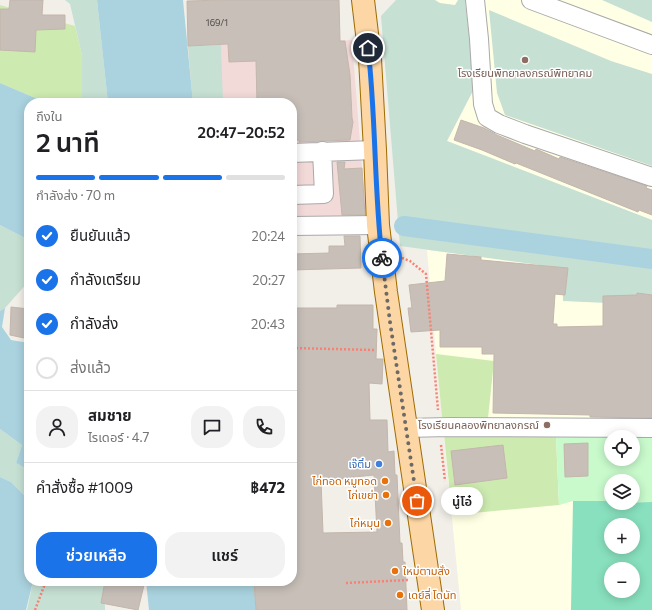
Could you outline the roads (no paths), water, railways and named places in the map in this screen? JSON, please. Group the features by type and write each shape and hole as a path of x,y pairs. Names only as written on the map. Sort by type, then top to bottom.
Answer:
{"main road":[{"path":"363,0 370,59 378,225 386,292 433,610"}],"lane":[{"path":"475,0 483,104 487,116 500,124 525,134 652,177"},
{"path":"532,0 652,45"},
{"path":"297,153 375,150"},
{"path":"297,195 324,194 322,151"},
{"path":"297,226 378,225"},
{"path":"406,428 652,428"}],"water":[{"path":"97,0 183,0 193,98 107,98"},
{"path":"0,83 35,98 24,98 24,237 0,225"},
{"path":"5,308 2,327 11,340 24,342 24,467 16,463 22,445 0,429 0,311"},
{"path":"0,477 11,482 24,495 24,586 32,586 26,610 0,610"},
{"path":"147,586 254,586 256,610 149,610"}],"waterway":[{"path":"404,226 652,259"}],"place":[{"name":"โรงเรียนพิทยาลงกรณ์พิทยาคม","path":"525,60"},
{"name":"โรงเรียนคลองพิทยาลงกรณ์","path":"547,425"},
{"name":"เจ๊ติ๋ม","path":"379,464"},
{"name":"ไก่ทอด หมูทอด","path":"385,481"},
{"name":"ไก่เขย่า","path":"386,495"},
{"name":"นู๋โอ๋","path":"417,501"},
{"name":"ไก่หมุน","path":"388,523"},
{"name":"ใหม่ตามสั่ง","path":"395,571"},
{"name":"เดย์ลี่ โดนัท","path":"400,595"}]}
